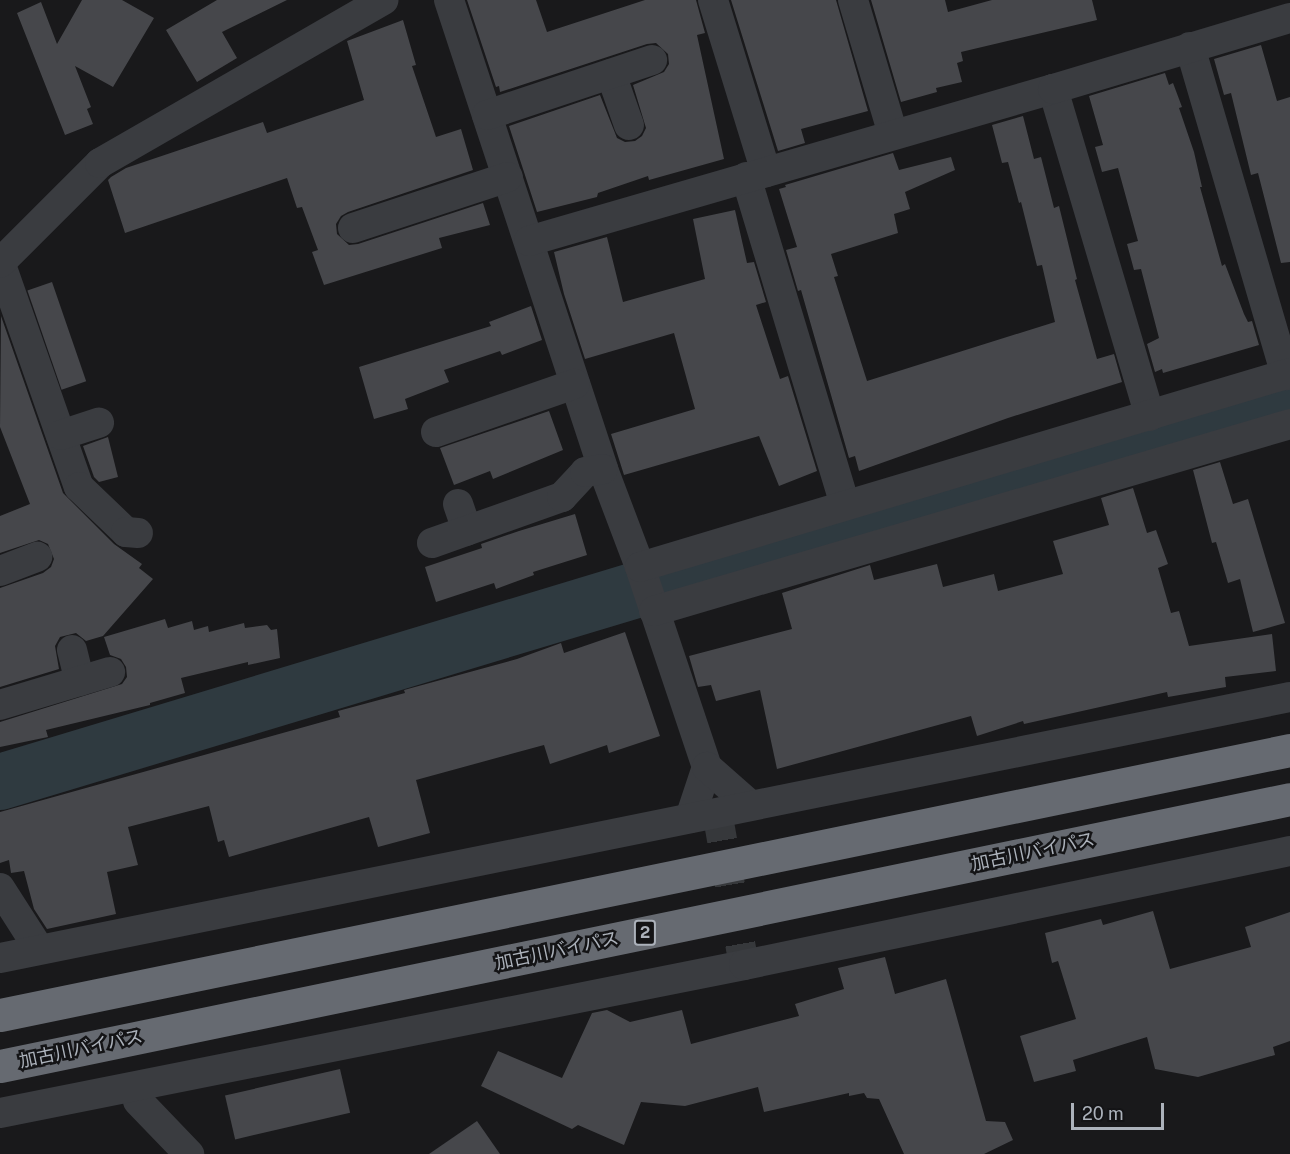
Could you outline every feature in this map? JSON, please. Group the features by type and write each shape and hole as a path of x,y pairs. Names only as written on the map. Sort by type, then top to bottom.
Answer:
{"highway":[{"path":"0,1016 1290,750"},
{"name":"加古川バイパス","path":"0,1066 1290,799"}],"street":[{"path":"138,533 126,532 79,488 0,263 100,163 384,0"},
{"path":"449,0 603,470 640,567 707,767 748,804"},
{"path":"713,0 756,174 845,504"},
{"path":"853,0 893,135"},
{"path":"529,240 1290,18"},
{"path":"640,567 845,504 1288,374 1190,47"},
{"path":"487,115 652,60"},
{"path":"611,74 629,125"},
{"path":"1053,89 1150,416"},
{"path":"353,228 508,177"},
{"path":"436,432 575,384"},
{"path":"61,435 99,423"},
{"path":"654,611 1290,424"},
{"path":"1069,439 1084,486"},
{"path":"432,543 463,517 562,497 585,472 603,470"},
{"path":"0,571 37,557"},
{"path":"72,650 80,681"},
{"path":"0,705 110,672"},
{"path":"0,958 690,818 748,804 1290,696"},
{"path":"690,818 707,767"},
{"path":"0,1113 744,965 1290,851"},
{"path":"0,888 39,949"},
{"path":"138,1101 189,1154"}],"building":[{"path":"82,0 122,0 154,18 113,87 75,66 91,107 87,109 93,124 65,135 17,13 41,2 57,44"},
{"path":"217,0 287,0 222,32 237,58 197,82 166,30"},
{"path":"467,0 536,0 547,32 645,0 696,0 705,33 697,35 724,159 649,180 648,176 598,193 597,197 537,212 509,126 600,95 617,138 625,142 635,141 642,136 646,128 633,85 664,72 669,64 668,54 656,43 647,44 500,92 499,86 496,87"},
{"path":"731,0 836,0 868,111 801,129 805,143 778,151"},
{"path":"871,0 945,0 948,12 992,0 1092,0 1097,20 961,52 963,61 957,63 962,82 936,88 937,92 901,102"},
{"path":"403,20 416,65 412,66 436,137 461,129 473,170 348,212 341,216 336,224 337,234 349,245 358,244 483,203 490,225 439,238 442,248 324,285 312,252 318,250 302,207 297,208 287,178 125,233 108,180 111,177 126,168 263,122 267,133 364,100 347,41"},
{"path":"1261,45 1277,101 1290,97 1290,262 1281,263 1258,173 1251,175 1231,93 1224,95 1214,59"},
{"path":"1165,73 1169,85 1173,83 1182,107 1179,108 1194,152 1202,187 1200,187 1222,266 1225,264 1248,322 1252,321 1259,345 1163,373 1162,369 1155,372 1147,344 1159,338 1141,269 1134,270 1127,244 1138,241 1118,168 1102,172 1095,147 1103,145 1089,96"},
{"path":"1023,116 1034,159 1041,157 1054,208 1059,206 1077,279 1075,280 1097,359 1114,354 1122,382 1008,418 859,471 855,456 849,458 801,290 798,291 786,250 797,247 779,189 786,187 785,185 893,153 899,170 951,157 955,170 905,192 910,209 894,214 898,233 831,254 838,276 834,277 867,381 1055,322 1042,265 1037,266 1021,202 1019,203 1008,162 1002,163 992,125"},
{"path":"735,210 747,263 754,262 766,302 756,305 780,379 788,376 817,471 779,486 759,436 624,475 611,434 695,409 674,333 585,359 564,294 554,252 607,237 623,302 705,279 693,219"},
{"path":"52,282 86,381 62,390 27,290"},
{"path":"531,306 542,340 502,355 500,351 444,370 449,382 405,399 408,409 374,419 359,367 491,326 489,322"},
{"path":"1,316 63,493 114,544 142,564 139,568 153,579 103,636 86,641 76,633 60,637 55,646 59,669 0,687 0,588 43,573 51,567 54,559 48,544 39,540 0,553 0,516 30,504 0,427"},
{"path":"549,411 563,450 493,479 490,471 454,485 440,448"},
{"path":"108,437 118,477 99,482 94,477 83,446"},
{"path":"1220,462 1233,504 1248,499 1285,623 1253,632 1240,579 1228,583 1216,542 1212,543 1193,470"},
{"path":"1133,488 1147,533 1156,530 1168,564 1158,568 1171,613 1179,611 1189,646 1272,634 1276,671 1225,677 1226,687 1168,697 1167,692 1024,724 1023,721 977,736 971,716 777,769 760,690 716,701 711,685 698,687 689,656 792,629 782,593 870,565 874,580 937,564 943,587 994,574 998,591 1063,574 1053,541 1109,525 1101,498"},
{"path":"575,514 587,555 533,572 534,575 496,589 494,583 436,602 425,567 482,548 481,544"},
{"path":"165,619 168,628 192,621 194,630 208,626 209,632 244,623 245,628 267,625 271,630 277,629 280,658 248,665 248,662 181,678 185,693 150,703 150,705 46,730 48,737 0,747 0,722 122,684 127,677 126,667 121,659 110,655 104,637"},
{"path":"625,632 660,736 609,753 607,745 550,764 544,745 416,780 430,833 378,847 369,817 229,857 224,840 218,842 209,806 128,827 138,865 107,872 116,914 47,929 34,909 24,871 11,873 9,860 0,863 0,812 340,717 338,711 517,659 561,643 564,653"},
{"path":"1153,911 1170,969 1251,947 1245,927 1290,912 1290,1041 1273,1047 1275,1055 1198,1077 1155,1069 1147,1037 1073,1060 1076,1071 1034,1082 1020,1036 1076,1019 1058,961 1052,963 1045,933 1101,919 1103,925"},
{"path":"885,957 895,994 946,979 986,1121 1005,1122 1013,1140 984,1154 904,1154 879,1099 867,1098 864,1093 849,1096 849,1093 764,1112 758,1087 685,1106 641,1102 624,1145 578,1125 572,1129 481,1086 498,1051 562,1078 592,1013 607,1010 630,1022 682,1010 691,1044 799,1016 795,1004 844,989 838,968"},
{"path":"340,1069 350,1113 235,1139 225,1096"},
{"path":"477,1121 500,1154 429,1154"}],"waterway":[{"path":"0,782 679,577 1290,399"}],"tunnel":[{"path":"717,811 744,965"}]}
